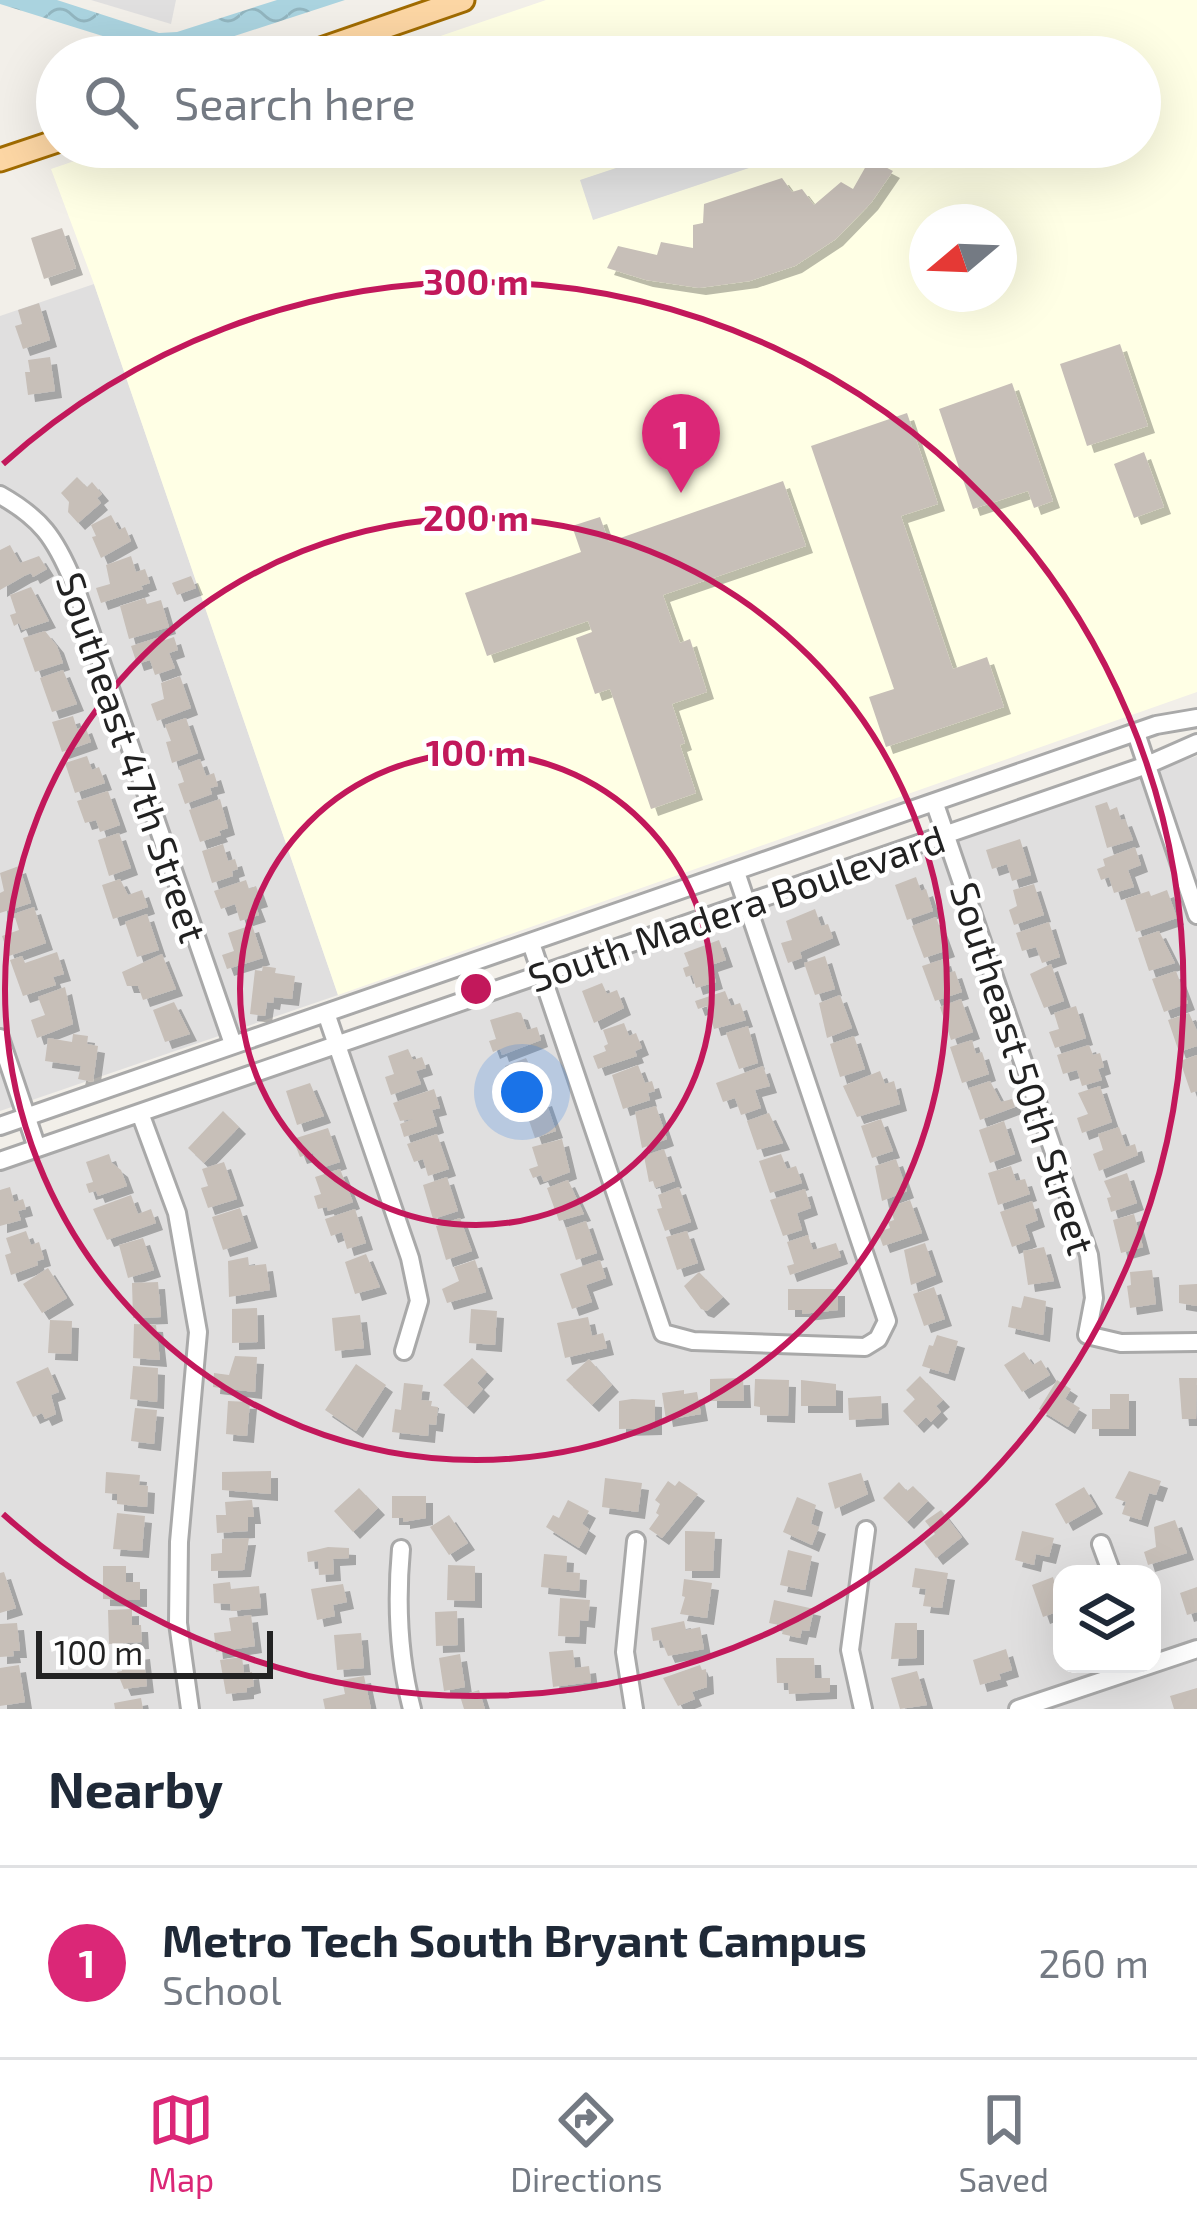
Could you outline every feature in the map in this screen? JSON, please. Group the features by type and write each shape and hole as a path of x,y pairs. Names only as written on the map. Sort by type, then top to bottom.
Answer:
{"main road":[{"path":"359,36 463,0"},
{"path":"0,160 36,148"}],"street":[{"name":"Southeast 47th Street","path":"0,495 34,517 56,540 233,1043"},
{"name":"South Madera Boulevard","path":"0,1126 1177,719 1197,718"},
{"path":"1136,733 1197,915"},
{"name":"South Madera Boulevard","path":"0,1160 1147,765 1197,743"},
{"name":"Southeast 50th Street","path":"935,804 1089,1255 1094,1298 1087,1335 1121,1343 1197,1342"},
{"path":"531,943 663,1334 693,1341 865,1347 878,1339 887,1321 736,872"},
{"path":"326,1013 415,1280 419,1301 404,1351"},
{"path":"0,1038 37,1148"},
{"path":"140,1113 177,1214 198,1332 179,1542 178,1623 190,1709"},
{"path":"863,1709 850,1650 866,1530"},
{"path":"634,1709 625,1652 636,1541"},
{"path":"1101,1544 1109,1565"},
{"path":"401,1549 396,1604 403,1674 412,1709"},
{"path":"1161,1660 1197,1648"},
{"path":"1018,1709 1122,1673"}],"shaded area":[{"path":"91,0 176,0 171,24"},
{"path":"546,0 1197,0 1197,692 338,995 51,169 1161,168 1161,36 441,36"},
{"path":"616,168 749,168 593,220 580,180"},
{"path":"94,284 338,995 0,1111 0,316"},
{"path":"1197,756 1197,1709 0,1709 0,1172"}],"water":[{"path":"0,0 57,0 159,33 177,32 277,0 345,0 234,36 103,36 0,4"}],"building":[{"path":"865,168 893,171 871,203 836,239 795,266 750,281 699,288 607,268 618,246 657,255 661,242 693,248 693,225 703,223 704,204 782,178 792,192 802,189 814,205 841,182 853,189"},
{"path":"62,228 76,268 44,279 31,238"},
{"path":"39,303 50,340 23,349 15,326 22,324 18,310"},
{"path":"1120,344 1148,426 1087,446 1060,364"},
{"path":"50,357 55,391 28,395 28,360"},
{"path":"1012,383 1053,501 1034,508 1028,491 973,509 939,409"},
{"path":"907,413 938,504 901,516 953,669 987,657 1004,707 886,747 869,697 894,689 811,446"},
{"path":"1144,452 1164,507 1134,518 1114,464"},
{"path":"77,477 87,487 92,482 102,494 97,498 101,503 78,523 61,493"},
{"path":"783,481 806,546 663,595 680,643 690,639 707,692 672,704 696,793 651,809 610,689 595,694 576,638 592,632 588,621 487,656 465,593 581,552 572,526 600,517 609,542"},
{"path":"111,515 119,530 125,527 131,541 101,558 91,525"},
{"path":"10,545 20,563 39,556 47,569 0,590 0,550"},
{"path":"131,556 136,572 145,569 150,583 101,603 96,588 110,584 106,565"},
{"path":"191,576 196,588 177,595 172,583"},
{"path":"31,587 49,621 22,630 19,623 14,626 10,615 16,613 10,595"},
{"path":"145,598 147,604 161,600 169,627 129,639 120,606"},
{"path":"45,631 63,663 35,672 23,638"},
{"path":"163,636 165,640 174,637 178,650 169,653 175,668 155,675 150,660 137,664 131,646"},
{"path":"63,670 77,704 52,712 40,678"},
{"path":"180,676 191,708 157,721 151,704 164,699 161,683"},
{"path":"73,716 77,729 85,726 91,742 62,752 52,722"},
{"path":"186,718 198,753 172,763 165,725"},
{"path":"87,756 92,770 99,767 105,783 75,793 65,763"},
{"path":"200,759 206,776 214,773 218,786 210,788 212,794 185,804 178,784 184,782 179,767"},
{"path":"108,791 120,825 100,832 96,820 85,823 77,801"},
{"path":"220,799 228,828 200,842 189,810"},
{"path":"1107,802 1110,810 1117,807 1133,840 1107,848 1095,806"},
{"path":"119,833 131,868 109,876 98,840"},
{"path":"1020,839 1031,875 1012,881 1007,864 992,869 986,850"},
{"path":"223,844 228,861 235,859 238,869 232,871 233,876 212,883 202,851"},
{"path":"1135,847 1141,865 1128,870 1134,887 1114,893 1109,877 1101,880 1097,869 1105,866 1103,859"},
{"path":"19,866 31,903 0,913 4,891 0,873"},
{"path":"916,877 933,911 907,920 895,885"},
{"path":"120,879 128,895 142,890 148,907 113,919 102,885"},
{"path":"246,880 249,889 256,886 261,900 254,902 259,915 240,921 235,904 221,909 214,891"},
{"path":"1034,884 1044,915 1014,925 1009,910 1017,906 1013,890"},
{"path":"1167,890 1177,918 1136,932 1125,899"},
{"path":"34,907 46,943 9,956 2,936 19,930 14,914"},
{"path":"815,909 821,926 828,924 833,938 800,952 802,958 788,963 781,943 792,940 786,921"},
{"path":"147,914 159,950 137,957 125,922"},
{"path":"936,917 948,950 924,958 912,926"},
{"path":"1049,922 1060,957 1042,963 1036,947 1022,951 1016,933"},
{"path":"252,925 263,958 227,969 222,955 234,951 228,933"},
{"path":"1159,931 1175,963 1149,971 1138,938"},
{"path":"719,940 726,960 711,965 716,982 696,988 692,975 686,977 683,968 689,966 684,953"},
{"path":"57,952 64,974 53,977 56,985 23,996 10,960 22,956 25,963"},
{"path":"162,954 176,989 143,1000 138,986 127,986 122,972"},
{"path":"825,956 835,989 815,995 804,963"},
{"path":"944,959 948,973 955,971 962,992 935,1001 922,966"},
{"path":"1051,964 1064,1001 1044,1008 1030,974"},
{"path":"263,966 295,976 292,999 274,997 273,1003 267,1002 265,1016 250,1014 255,970 262,971"},
{"path":"1176,971 1188,1003 1164,1012 1152,979"},
{"path":"602,983 607,994 617,990 624,1008 594,1023 582,991"},
{"path":"65,987 73,1024 37,1038 31,1020 45,1015 38,997"},
{"path":"725,991 731,1006 740,1003 746,1020 714,1029 707,1006 698,1009 695,1001"},
{"path":"840,995 852,1028 827,1038 819,1003"},
{"path":"961,999 973,1032 951,1040 940,1007"},
{"path":"174,1002 190,1034 165,1042 153,1010"},
{"path":"1076,1006 1086,1038 1055,1048 1049,1032 1059,1029 1054,1013"},
{"path":"517,1012 527,1030 537,1027 541,1040 502,1055 500,1049 493,1052 489,1041 496,1039 490,1020"},
{"path":"1189,1013 1197,1046 1179,1052 1168,1020"},
{"path":"624,1023 629,1036 636,1033 642,1048 635,1051 637,1056 598,1069 593,1056 606,1051 608,1044 603,1030"},
{"path":"748,1026 758,1063 739,1069 726,1033"},
{"path":"73,1034 88,1036 87,1044 98,1046 93,1082 78,1079 81,1066 45,1061 48,1038 72,1042"},
{"path":"854,1036 865,1069 840,1077 830,1044"},
{"path":"972,1040 989,1074 962,1083 950,1047"},
{"path":"1089,1045 1093,1055 1100,1053 1102,1080 1082,1086 1077,1070 1063,1074 1057,1055"},
{"path":"408,1049 413,1060 422,1057 426,1068 416,1071 421,1084 391,1095 385,1077 394,1074 388,1056"},
{"path":"1197,1055 1197,1091 1191,1093 1180,1061"},
{"path":"526,1058 543,1091 512,1101 510,1094 515,1092 505,1066"},
{"path":"638,1065 645,1083 652,1081 655,1091 648,1093 650,1100 623,1109 612,1075"},
{"path":"763,1066 770,1086 755,1090 761,1108 741,1115 735,1098 723,1102 716,1083"},
{"path":"880,1071 885,1084 894,1081 900,1104 857,1117 843,1086"},
{"path":"990,1081 1001,1102 1012,1099 1015,1107 980,1120 969,1088"},
{"path":"310,1083 324,1116 297,1125 286,1091"},
{"path":"1100,1086 1112,1122 1082,1133 1077,1118 1088,1114 1078,1093"},
{"path":"434,1089 440,1108 432,1110 437,1126 404,1137 400,1124 413,1119 400,1121 393,1103"},
{"path":"545,1099 556,1131 535,1138 524,1106"},
{"path":"656,1106 667,1139 642,1148 635,1112"},
{"path":"223,1111 239,1127 204,1163 188,1148"},
{"path":"769,1113 783,1143 757,1150 747,1121"},
{"path":"881,1119 893,1151 872,1158 861,1126"},
{"path":"1004,1121 1015,1154 990,1163 979,1130"},
{"path":"1119,1127 1126,1147 1135,1144 1138,1155 1099,1171 1093,1154 1103,1150 1098,1134"},
{"path":"328,1128 340,1162 318,1169 313,1153 300,1157 293,1139"},
{"path":"437,1134 449,1169 428,1176 423,1159 414,1162 407,1144"},
{"path":"562,1139 570,1172 544,1182 541,1175 533,1178 529,1169 538,1166 532,1147"},
{"path":"664,1149 675,1181 655,1188 649,1182 644,1156"},
{"path":"109,1154 127,1186 98,1196 96,1191 89,1193 86,1184 93,1182 86,1162"},
{"path":"781,1154 787,1169 796,1166 802,1183 770,1193 759,1161"},
{"path":"896,1159 907,1191 882,1201 875,1166"},
{"path":"224,1162 237,1199 208,1208 201,1188 208,1186 202,1169"},
{"path":"1011,1166 1016,1181 1025,1179 1030,1194 998,1205 988,1173"},
{"path":"340,1169 353,1202 328,1211 327,1207 318,1209 314,1196 321,1194 315,1177"},
{"path":"1127,1173 1137,1203 1111,1212 1104,1181"},
{"path":"447,1177 458,1211 433,1219 423,1185"},
{"path":"568,1180 584,1214 559,1221 547,1188"},
{"path":"10,1187 14,1202 23,1199 26,1209 18,1211 21,1220 0,1226 0,1190"},
{"path":"679,1187 691,1222 665,1231 657,1209 662,1208 658,1195"},
{"path":"805,1189 811,1208 797,1213 802,1230 783,1236 770,1200"},
{"path":"131,1195 138,1214 151,1209 156,1223 107,1240 93,1209"},
{"path":"910,1200 922,1233 883,1246 878,1232 890,1228 888,1222 894,1220 890,1207"},
{"path":"1032,1201 1038,1220 1025,1225 1030,1240 1012,1247 1000,1212"},
{"path":"240,1208 251,1241 223,1250 212,1217"},
{"path":"355,1209 366,1243 347,1249 342,1232 331,1236 325,1219"},
{"path":"1134,1214 1143,1247 1121,1253 1113,1220"},
{"path":"460,1218 472,1251 446,1260 436,1226"},
{"path":"586,1221 597,1253 576,1260 566,1228"},
{"path":"26,1231 31,1245 39,1242 44,1259 11,1275 6,1238"},
{"path":"687,1231 698,1263 677,1270 666,1237"},
{"path":"808,1235 813,1250 836,1243 841,1257 790,1275 787,1266 794,1264 787,1242"},
{"path":"143,1238 154,1270 128,1278 119,1245"},
{"path":"925,1243 936,1275 911,1285 904,1250"},
{"path":"1044,1247 1054,1281 1028,1285 1023,1251"},
{"path":"366,1254 380,1287 355,1294 345,1262"},
{"path":"248,1257 249,1266 266,1264 270,1290 229,1297 228,1261"},
{"path":"475,1260 486,1292 447,1303 442,1289 459,1281 454,1267"},
{"path":"600,1260 606,1278 586,1285 592,1302 572,1309 560,1274"},
{"path":"48,1268 67,1298 42,1313 23,1284"},
{"path":"1152,1270 1156,1304 1130,1308 1130,1272"},
{"path":"699,1272 723,1297 707,1311 684,1286"},
{"path":"158,1282 161,1317 133,1318 132,1283"},
{"path":"1197,1284 1197,1306 1179,1303 1179,1285"},
{"path":"934,1287 945,1319 924,1326 913,1294"},
{"path":"788,1289 838,1289 838,1310 802,1314 802,1310 788,1310"},
{"path":"1024,1296 1046,1301 1043,1335 1008,1327 1012,1306 1021,1308"},
{"path":"257,1308 258,1342 232,1343 232,1309"},
{"path":"471,1309 497,1311 495,1345 469,1343"},
{"path":"360,1315 364,1348 335,1351 332,1318"},
{"path":"588,1317 592,1336 603,1333 607,1348 565,1358 557,1323"},
{"path":"50,1320 72,1321 71,1354 48,1353"},
{"path":"134,1324 156,1325 160,1360 133,1358"},
{"path":"937,1335 958,1341 948,1374 922,1366"},
{"path":"1024,1352 1033,1365 1041,1360 1050,1375 1022,1392 1004,1365"},
{"path":"235,1356 257,1357 255,1392 213,1387 214,1373 229,1375"},
{"path":"472,1358 487,1372 477,1383 483,1389 467,1407 443,1385"},
{"path":"589,1359 612,1385 592,1405 566,1380"},
{"path":"356,1364 386,1385 356,1431 325,1410"},
{"path":"133,1366 158,1368 157,1402 130,1399"},
{"path":"48,1367 59,1392 51,1395 56,1414 33,1417 16,1382"},
{"path":"920,1376 943,1400 936,1406 941,1412 931,1422 926,1417 917,1426 903,1411 915,1399 906,1390"},
{"path":"743,1378 744,1401 710,1401 710,1379"},
{"path":"1179,1378 1197,1378 1196,1419 1182,1419"},
{"path":"755,1379 789,1380 788,1416 760,1415 760,1407 754,1406"},
{"path":"801,1380 836,1384 836,1406 801,1406"},
{"path":"1057,1380 1071,1389 1065,1399 1080,1408 1068,1427 1039,1409"},
{"path":"404,1383 423,1385 421,1400 438,1407 436,1425 429,1424 428,1436 392,1432"},
{"path":"684,1390 684,1394 697,1392 701,1414 666,1420 662,1393"},
{"path":"1110,1394 1129,1394 1129,1429 1092,1429 1092,1409 1110,1409"},
{"path":"881,1396 882,1418 849,1420 848,1398"},
{"path":"655,1400 655,1428 619,1429 619,1401"},
{"path":"228,1401 250,1402 247,1436 226,1434"},
{"path":"135,1408 157,1410 154,1444 131,1441"},
{"path":"271,1471 271,1494 222,1490 222,1472"},
{"path":"1129,1471 1161,1481 1156,1495 1149,1493 1141,1520 1122,1514 1126,1502 1115,1498"},
{"path":"106,1472 140,1475 139,1485 148,1486 147,1507 117,1504 117,1494 105,1493"},
{"path":"861,1473 868,1494 835,1509 828,1483"},
{"path":"605,1478 642,1483 638,1512 602,1507"},
{"path":"668,1481 675,1486 679,1481 698,1494 662,1538 649,1529 659,1515 660,1504 655,1500"},
{"path":"899,1482 907,1491 913,1486 928,1501 907,1522 883,1498"},
{"path":"1084,1487 1096,1507 1066,1524 1055,1504"},
{"path":"359,1488 378,1508 353,1532 334,1511"},
{"path":"392,1496 426,1496 426,1518 403,1522 403,1518 392,1518"},
{"path":"797,1497 816,1505 811,1524 819,1527 812,1545 783,1532"},
{"path":"252,1500 254,1517 248,1517 248,1531 217,1533 216,1515 226,1515 225,1502"},
{"path":"568,1500 589,1511 582,1524 589,1529 579,1548 546,1527 553,1515 559,1518"},
{"path":"941,1510 962,1537 936,1558 924,1542 935,1534 925,1521"},
{"path":"117,1513 145,1516 142,1551 113,1549"},
{"path":"449,1515 468,1543 449,1555 430,1527"},
{"path":"1175,1520 1187,1553 1148,1565 1144,1552 1156,1547 1154,1527"},
{"path":"685,1531 715,1532 713,1571 685,1571"},
{"path":"1022,1531 1054,1538 1049,1557 1036,1554 1034,1565 1015,1560"},
{"path":"249,1538 244,1570 211,1571 211,1554 222,1553 222,1539"},
{"path":"349,1548 349,1558 333,1559 334,1574 319,1575 318,1561 308,1562 307,1552"},
{"path":"788,1550 812,1556 805,1590 780,1585"},
{"path":"544,1554 567,1556 566,1572 580,1573 579,1591 541,1587"},
{"path":"448,1565 475,1566 475,1601 447,1600"},
{"path":"103,1566 126,1566 126,1582 140,1582 140,1600 103,1599"},
{"path":"915,1568 948,1573 942,1608 923,1606 926,1589 912,1587"},
{"path":"4,1572 16,1608 0,1613 0,1573"},
{"path":"1053,1577 1053,1613 1043,1617 1032,1585"},
{"path":"684,1579 712,1583 707,1618 680,1614"},
{"path":"230,1582 231,1589 259,1586 261,1608 231,1611 230,1604 214,1603 213,1584"},
{"path":"343,1584 347,1602 333,1605 335,1616 317,1620 311,1589"},
{"path":"1197,1587 1197,1612 1187,1615 1180,1593"},
{"path":"560,1598 590,1600 588,1621 580,1620 579,1637 558,1636"},
{"path":"774,1600 814,1609 809,1631 802,1630 800,1638 782,1634 784,1626 769,1623"},
{"path":"132,1609 132,1625 141,1625 142,1642 109,1644 108,1610"},
{"path":"457,1611 458,1645 436,1646 435,1612"},
{"path":"251,1615 255,1646 216,1652 214,1633 231,1631 229,1618"},
{"path":"684,1621 686,1630 700,1627 704,1649 668,1656 661,1640 653,1641 651,1628"},
{"path":"17,1623 20,1651 0,1657 0,1624"},
{"path":"895,1623 917,1623 917,1658 891,1659"},
{"path":"361,1633 364,1668 337,1670 334,1635"},
{"path":"1006,1649 1012,1670 980,1685 973,1660"},
{"path":"573,1650 575,1668 589,1666 591,1682 553,1687 549,1652"},
{"path":"143,1652 147,1686 124,1689 117,1672 122,1671 120,1655"},
{"path":"460,1654 465,1687 444,1691 439,1658"},
{"path":"242,1657 244,1673 252,1672 254,1686 247,1692 226,1694 220,1660"},
{"path":"776,1658 814,1658 815,1678 830,1678 830,1692 789,1694 788,1683 777,1683"},
{"path":"19,1665 25,1702 0,1706 0,1668"},
{"path":"700,1665 706,1669 707,1687 692,1692 695,1699 678,1706 663,1678"},
{"path":"917,1671 927,1705 900,1709 891,1678"},
{"path":"364,1676 371,1709 325,1709 323,1699 345,1694 342,1680"},
{"path":"1197,1688 1197,1709 1174,1709 1170,1696"},
{"path":"479,1690 485,1709 464,1709 460,1696"},
{"path":"141,1698 143,1709 115,1709 114,1703"}],"place":[{"name":"Metro Tech South Bryant Campus","path":"681,493"}]}
